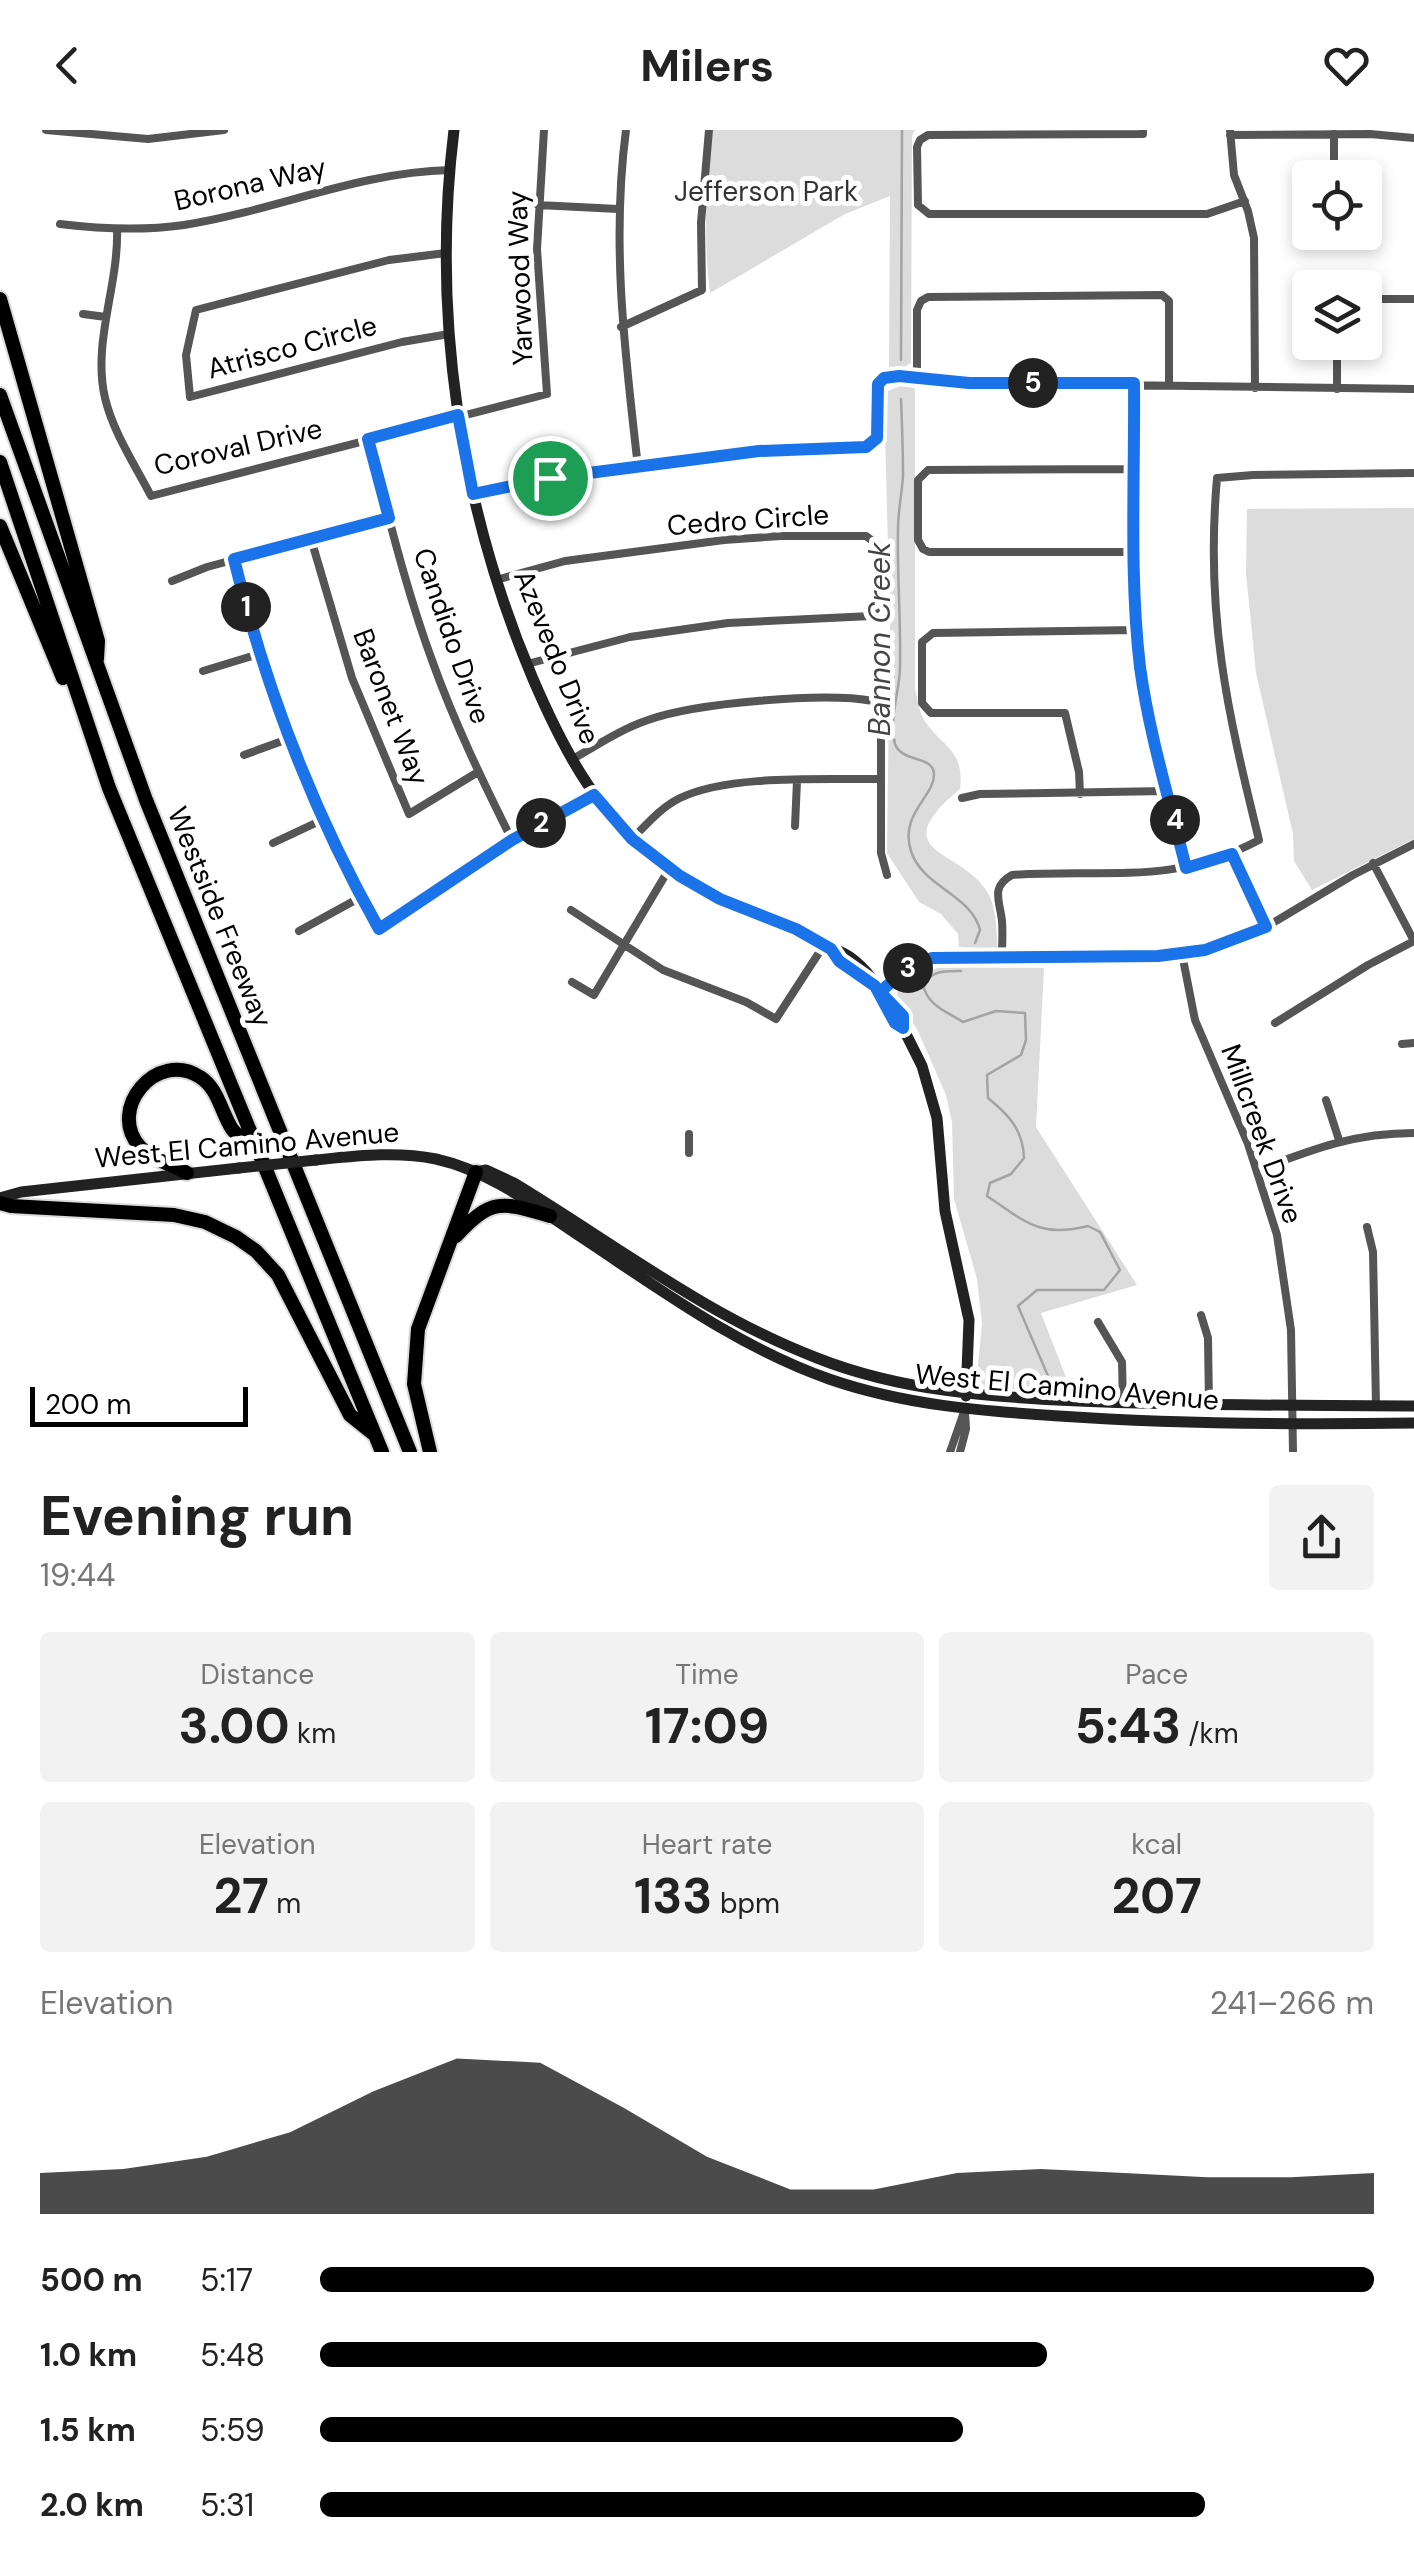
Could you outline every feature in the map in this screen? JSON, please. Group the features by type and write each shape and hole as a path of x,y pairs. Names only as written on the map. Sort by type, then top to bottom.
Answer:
{"highway":[{"path":"0,299 98,641 96,665"},
{"path":"0,310 10,336"},
{"name":"Westside Freeway","path":"0,395 96,665 198,932 410,1452"},
{"name":"Westside Freeway","path":"0,462 109,788 382,1452"},
{"path":"0,526 109,788"},
{"path":"187,1174 145,1152 129,1123 130,1105 137,1091 164,1072 188,1071 208,1082 233,1129 260,1156"},
{"path":"430,1452 416,1397 414,1365 420,1324 476,1172"},
{"path":"0,1200 11,1206 174,1215 205,1222 236,1237 278,1275 350,1416 375,1436"},
{"path":"452,1240 489,1206 507,1204 550,1216"}],"main road":[{"name":"Azevedo Drive","path":"454,130 446,253 458,415 473,494 496,580 526,664 571,760 594,795 632,839 669,869 720,899 780,921 844,954 903,1016 903,1028 922,1066 937,1118 944,1211 969,1320 965,1410"},
{"name":"West El Camino Avenue","path":"0,1190 21,1192 366,1155 417,1156 476,1172 748,1346 868,1391 965,1410 1141,1422 1414,1423"},
{"name":"West El Camino Avenue","path":"476,1172 486,1170 514,1183 729,1316 786,1346 855,1372 966,1393 1122,1403 1293,1408 1414,1406"},
{"name":"West El Camino Avenue","path":"0,1200 21,1192"}],"street":[{"path":"46,130 174,138 224,130"},
{"name":"Yarwood Way","path":"458,415 547,394 538,304 538,206 544,130"},
{"path":"626,130 618,210 621,327 638,468"},
{"path":"621,327 702,290 701,222 709,130"},
{"path":"1143,130 1143,134 928,135 917,147 918,202 921,210 929,214 1207,214 1245,201"},
{"path":"1255,388 1254,238 1234,174 1230,132 1414,138"},
{"path":"1334,134 1334,160"},
{"name":"Borona Way","path":"60,224 117,229 186,224 377,177 450,170"},
{"path":"538,206 618,210"},
{"name":"Coroval Drive","path":"117,229 102,372 105,398 150,496 458,415"},
{"name":"Atrisco Circle","path":"446,253 389,260 196,310 186,356 190,397 402,342 449,334"},
{"path":"917,377 917,310 928,297 1162,295 1169,301 1169,383"},
{"path":"1382,299 1414,299"},
{"path":"83,314 106,317"},
{"path":"1337,360 1337,388"},
{"path":"473,494 550,478 759,451 866,447 877,438 878,384 892,377 969,383 1414,389"},
{"path":"1134,383 1137,630 1146,703 1186,868"},
{"name":"Candido Drive","path":"368,439 434,666 478,772 512,840"},
{"path":"1135,468 928,470 918,480 918,540 929,552 1136,552"},
{"path":"1002,956 997,892 1000,883 1012,875 1134,874 1186,868 1232,854 1258,840 1226,702 1215,629 1212,543 1217,478 1253,474 1414,473"},
{"path":"172,580 234,559 389,518"},
{"name":"Cedro Circle","path":"496,580 565,561 755,536 866,536 878,545 880,604 871,616 728,623 630,637 526,664"},
{"name":"Baronet Way","path":"311,539 352,678 409,814 478,772"},
{"path":"234,559 259,654 288,739 322,820 379,929 512,840 594,795"},
{"path":"1080,794 1079,772 1065,713 928,711 922,703 922,642 932,633 1137,630"},
{"path":"203,671 259,654"},
{"path":"571,760 630,727 678,712 784,700 868,700 876,703 880,711 881,853 887,875"},
{"path":"244,755 288,739"},
{"path":"632,839 661,810 690,794 797,780 881,780"},
{"path":"795,826 797,780"},
{"path":"962,798 980,794 1168,791"},
{"path":"272,844 322,820"},
{"path":"880,993 905,970 942,957 1182,954 1232,942 1414,844"},
{"path":"1232,854 1266,927"},
{"path":"1275,1023 1414,941 1373,864"},
{"path":"572,982 594,995 669,869"},
{"path":"299,931 361,897"},
{"path":"571,910 684,980 746,1002 776,1019 828,947"},
{"name":"Millcreek Drive","path":"1182,954 1195,1020 1258,1170 1277,1236 1288,1298 1294,1452"},
{"path":"1402,1044 1414,1043"},
{"path":"1326,1100 1339,1140"},
{"path":"1258,1170 1339,1140 1414,1133"},
{"path":"689,1134 689,1153"},
{"path":"1368,1227 1373,1252 1376,1406"},
{"path":"1201,1315 1208,1338 1209,1406"},
{"path":"1098,1322 1122,1362 1122,1403"},
{"path":"950,1452 965,1410"},
{"path":"960,1452 966,1429 965,1410"}],"green space":[{"name":"Jefferson Park","path":"713,130 915,130 911,363 903,368 889,368 890,196 845,214 710,293 706,212"},
{"path":"900,386 915,388 915,688 924,720 956,757 961,776 960,789 927,827 928,840 978,880 989,895 998,949 959,947 958,934 941,914 919,902 887,853 890,625 884,393"},
{"path":"1414,508 1414,839 1312,890 1294,861 1293,834 1256,673 1246,573 1247,509"},
{"path":"943,967 1044,968 1036,1127 1137,1285 1041,1313 1072,1393 990,1388 982,1386 977,1375 982,1323 977,1279 954,1199 952,1122 946,1095 918,1031 896,996 909,979"}],"waterway":[{"name":"Bannon Creek","path":"901,360 902,130"},
{"name":"Bannon Creek","path":"901,399 900,667 893,735 899,750 928,764 934,774 910,826 911,851 925,874 958,899 975,918 980,930 975,943"},
{"name":"Bannon Creek","path":"961,971 934,974 923,985 933,1003 944,1011 963,1022 996,1011 1025,1013 1026,1040 1021,1055 987,1075 988,1098 1014,1124 1024,1158 1011,1174 990,1183 987,1196 1045,1229 1088,1226 1100,1232 1120,1270 1104,1290 1037,1290 1018,1306 1051,1383"}],"route":[{"path":"884,378 969,383 1134,383 1138,645 1146,703 1186,868 1232,854 1266,927 1232,942 1182,954 932,958 905,970 880,992 903,1016 903,1028 895,1023 875,986 839,961 831,949 780,921 720,899 669,869 632,839 594,795 512,840 379,929 343,863 296,761 259,654 234,559 389,518 368,439 458,415 473,494 550,478 759,451 866,447 877,438 878,384 884,378"}]}
